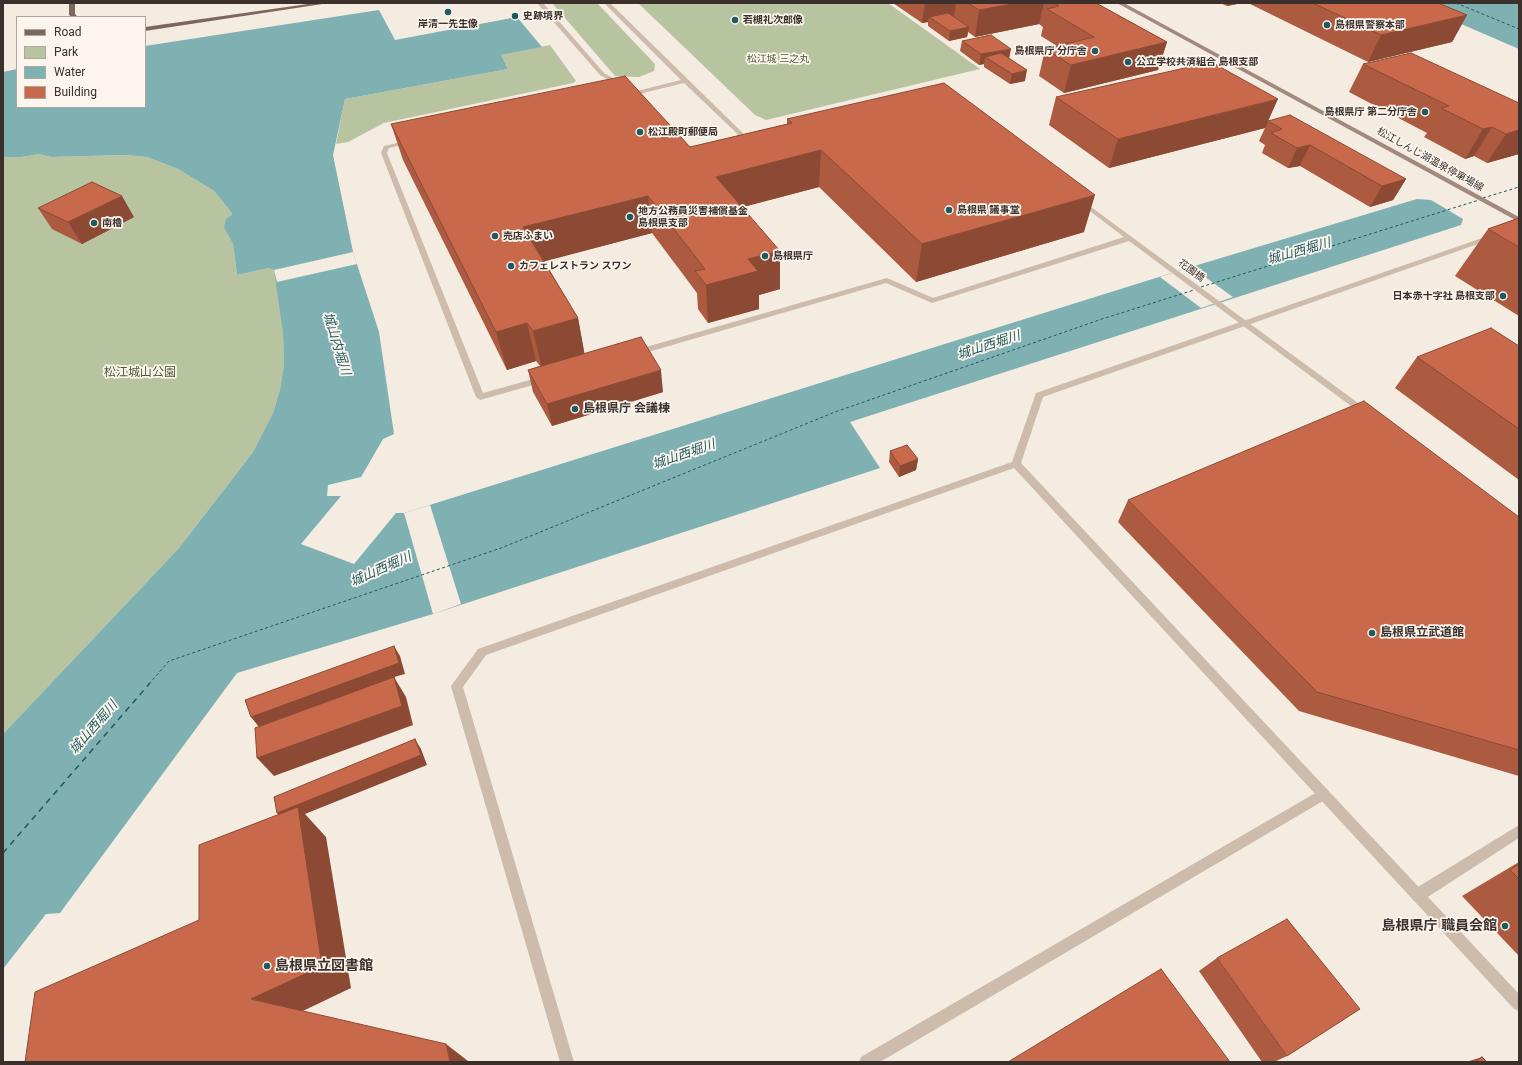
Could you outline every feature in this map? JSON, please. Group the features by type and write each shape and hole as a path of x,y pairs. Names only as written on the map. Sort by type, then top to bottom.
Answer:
{"main road":[{"path":"72,3 72,15 74,16"},
{"path":"146,29 326,3"},
{"name":"松江しんじ湖温泉停車場線","path":"1120,3 1519,220"}],"street":[{"path":"540,3 602,74 645,104"},
{"path":"607,3 685,81 758,150"},
{"path":"631,93 685,81"},
{"path":"417,140 386,147 384,153 480,397 549,377"},
{"name":"花園橋","path":"1072,194 1150,254 1246,323 1373,418"},
{"path":"1016,464 1039,395 1497,236"},
{"path":"626,355 887,280 932,301 1129,238"},
{"path":"1016,464 1519,1004"},
{"path":"567,1062 457,686 482,652 1016,464"},
{"path":"866,1062 1324,794"},
{"path":"1418,895 1519,830"}],"green space":[{"path":"552,3 597,3 655,64 654,71 639,77 615,76"},
{"name":"松江城 三之丸","path":"638,3 888,3 980,69 766,120 755,115"},
{"path":"550,45 576,81 573,83 384,123 348,142 336,144 345,99 508,69 501,55"},
{"name":"松江城山公園","path":"39,154 51,157 127,155 147,157 178,169 214,191 232,215 224,228 233,244 237,275 269,268 274,270 279,293 283,333 284,365 280,389 273,413 253,452 179,548 3,734 3,157 22,157"}],"water":[{"path":"1411,3 1519,4 1519,49 1445,17"},
{"path":"379,10 395,40 517,17 542,47 501,55 508,69 345,99 333,155 353,252 379,332 394,434 383,439 361,477 328,485 327,496 341,496 301,544 354,564 396,513 404,513 1191,267 1417,199 1431,200 1463,219 1461,225 850,422 880,468 433,614 237,673 60,913 46,914 3,969 3,734 179,548 253,452 273,413 280,389 284,365 283,333 274,270 269,268 237,275 233,244 224,228 226,219 232,215 214,191 178,169 147,157 127,155 51,157 39,154 22,157 3,157 3,72 16,69 16,108 146,108 146,46"}],"pier":[{"path":"353,252 357,264 277,282 274,270"},
{"path":"1191,267 1233,297 1201,308 1160,277"},
{"path":"430,505 461,604 433,614 404,513"}],"building":[{"path":"968,3 1017,3 979,10"},
{"path":"1054,3 1096,3 1167,42 1071,65 1045,49 1094,37 1047,9 1059,6"},
{"path":"1313,3 1438,3 1467,15 1381,35"},
{"path":"948,13 969,27 950,31 929,17"},
{"path":"991,35 1011,49 981,54 962,41"},
{"path":"1001,53 1027,70 1012,74 985,57"},
{"path":"1411,53 1519,103 1519,130 1506,134 1492,127 1483,129 1441,108 1449,106 1363,64"},
{"path":"1204,58 1278,99 1118,139 1056,97 1198,65"},
{"path":"625,76 690,147 792,123 787,119 944,83 1095,195 922,244 821,150 716,177 780,251 748,259 758,271 706,285 695,271 705,269 648,196 523,227 578,318 533,331 527,323 496,332 391,124"},
{"path":"1290,115 1406,179 1382,186 1310,145 1297,148 1271,133 1282,129 1268,121"},
{"path":"92,182 122,196 68,222 38,208"},
{"path":"1519,218 1519,247 1488,229"},
{"path":"1491,328 1519,346 1519,429 1417,357"},
{"path":"641,337 661,370 547,404 528,370"},
{"name":"島根県立武道館","path":"1364,401 1519,517 1519,750 1317,692 1128,500"},
{"path":"907,445 918,459 900,466 890,451"},
{"path":"394,646 399,663 251,717 245,700"},
{"path":"394,677 402,706 257,758 255,728"},
{"path":"415,739 421,755 277,813 274,797"},
{"name":"島根県立図書館","path":"298,807 322,966 251,999 446,1044 450,1062 25,1062 35,992 199,920 199,845"},
{"path":"1519,864 1519,879 1510,870"},
{"path":"1287,919 1360,1009 1287,1056 1217,958"},
{"path":"1161,969 1230,1062 1008,1062"},
{"path":"1482,1057 1487,1062 1475,1062"}],"ferry route":[{"path":"1456,3 1519,29"},
{"path":"1483,198 1519,187"},
{"path":"1201,287 1479,200"},
{"path":"149,684 169,661 501,548 835,412 1102,319 1194,290"},
{"path":"3,853 150,683"}],"place":[{"name":"岸清一先生像","path":"448,12"},
{"name":"史跡境界","path":"515,16"},
{"name":"若槻礼次郎像","path":"735,20"},
{"name":"島根県警察本部","path":"1327,25"},
{"name":"島根県庁 分庁舎","path":"1095,51"},
{"name":"公立学校共済組合 島根支部","path":"1128,62"},
{"name":"島根県庁 第二分庁舎","path":"1425,112"},
{"name":"松江殿町郵便局","path":"640,132"},
{"name":"島根県 議事堂","path":"949,210"},
{"name":"地方公務員災害補償基金 島根県支部","path":"630,217"},
{"name":"南櫓","path":"94,223"},
{"name":"売店ふまい","path":"495,236"},
{"name":"島根県庁","path":"765,256"},
{"name":"カフェレストラン スワン","path":"511,266"},
{"name":"日本赤十字社 島根支部","path":"1503,296"},
{"name":"島根県庁 会議棟","path":"575,409"},
{"name":"島根県立武道館","path":"1372,633"},
{"name":"島根県庁 職員会館","path":"1505,926"},
{"name":"島根県立図書館","path":"267,966"}],"water label":[{"name":"城山西堀川","path":"1299,252"},
{"name":"城山内堀川","path":"336,344"},
{"name":"城山西堀川","path":"989,346"},
{"name":"城山西堀川","path":"684,455"},
{"name":"城山西堀川","path":"381,570"},
{"name":"城山西堀川","path":"94,728"}]}
